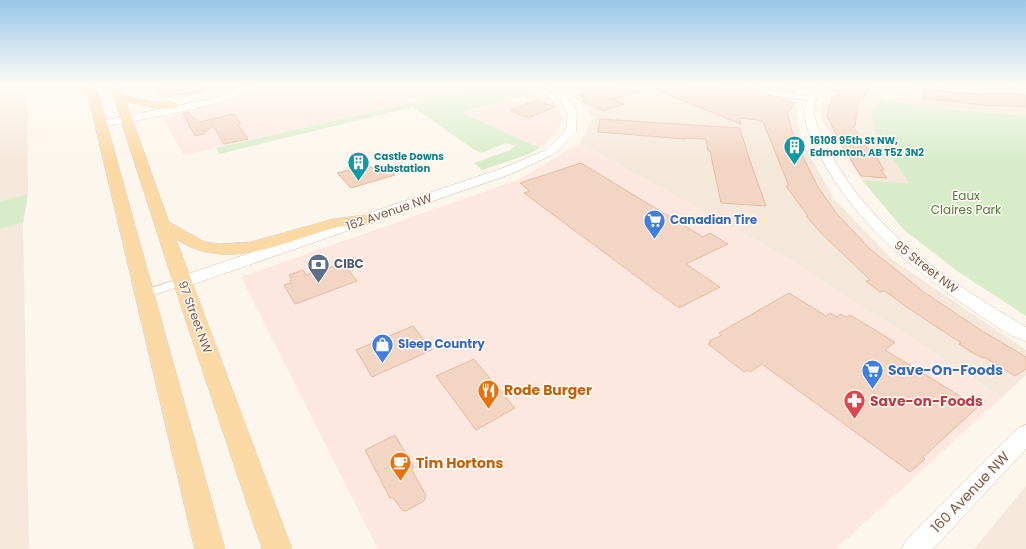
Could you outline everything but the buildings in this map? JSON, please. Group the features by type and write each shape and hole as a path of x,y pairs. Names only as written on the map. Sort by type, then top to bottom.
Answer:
{"main road":[{"path":"98,111 210,549"},
{"name":"97 Street NW","path":"123,111 277,549"},
{"path":"164,225 202,247 236,250 268,244 334,223 370,219"}],"street":[{"path":"125,117 151,111"},
{"path":"101,122 160,111"},
{"name":"162 Avenue NW","path":"144,294 370,219 507,171 550,152 571,132 572,111"},
{"name":"95 Street NW","path":"809,111 810,119 826,158 841,183 866,215 893,241 968,298 1026,335"},
{"name":"160 Avenue NW","path":"915,549 1026,434"}],"shaded area":[{"path":"0,111 27,111 28,194 0,201"},
{"path":"190,111 378,111 184,155 163,118"},
{"path":"466,111 560,111 563,120 555,134 540,148 461,112"},
{"path":"587,111 796,111 800,138 834,199 893,260 1026,350 1026,375 1002,397 789,259 580,143 593,117"},
{"path":"821,111 871,111 875,132 909,183 862,180 841,146 822,121"},
{"path":"963,111 1026,111 1026,116"},
{"path":"580,143 789,259 1002,397 836,549 378,549 241,277 520,179"},
{"path":"23,223 29,549 0,549 0,229"},
{"path":"1026,486 1026,549 974,549"}],"green space":[{"path":"379,111 398,111 219,154 216,148"},
{"path":"418,111 466,111 461,112 540,148 529,154 482,170 474,163 510,150 516,146 506,143 481,153"},
{"name":"Eaux Claires Park","path":"871,111 963,111 1026,116 1026,316 957,271 904,230 862,180 909,183 875,132"},
{"path":"28,194 23,223 0,229 0,201"}],"place":[{"name":"16108 95th St NW, Edmonton, AB T5Z 3N2","path":"794,166"},
{"name":"Castle Downs Substation","path":"359,182"},
{"name":"Canadian Tire","path":"655,240"},
{"name":"CIBC","path":"319,284"},
{"name":"Sleep Country","path":"383,364"},
{"name":"Save-On-Foods","path":"873,390"},
{"name":"Rode Burger","path":"489,410"},
{"name":"Save-on-Foods","path":"854,420"},
{"name":"Tim Hortons","path":"401,482"}]}
